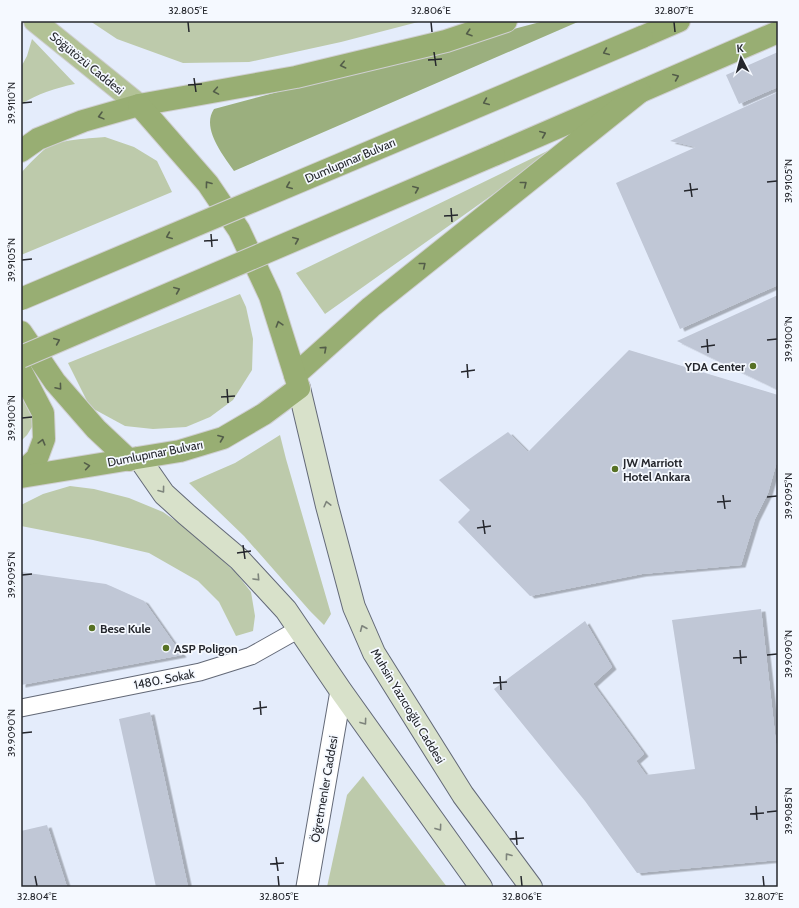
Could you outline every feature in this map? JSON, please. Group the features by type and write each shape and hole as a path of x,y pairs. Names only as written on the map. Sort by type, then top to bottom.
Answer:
{"highway":[{"path":"21,151 38,139 83,121 139,105 296,77 446,41 506,21"},
{"path":"642,37 670,21"},
{"name":"Dumlupınar Bulvarı","path":"21,299 679,21"},
{"name":"Dumlupınar Bulvarı","path":"21,357 778,32"},
{"name":"Dumlupınar Bulvarı","path":"21,477 180,451 223,438 264,414 377,302 640,92"},
{"path":"139,105 208,184 239,230 270,296 297,382"},
{"path":"21,332 60,388 96,429 134,459"},
{"path":"21,371 43,413 44,438 37,458 21,473"}],"main road":[{"name":"Söğütözü Caddesi","path":"35,21 139,105"},
{"name":"Muhsin Yazıcıoğlu Caddesi","path":"297,382 327,506 354,607 374,653 463,795 531,887"},
{"path":"134,459 164,494 239,559 286,610 341,691 482,887"}],"street":[{"name":"1480. Sokak","path":"21,708 200,672 251,656 300,629"},
{"name":"Öğretmenler Caddesi","path":"307,887 341,691"}],"green space":[{"path":"90,21 422,21 341,42 249,62 183,63 117,39"},
{"path":"544,21 580,21 234,171 219,149 212,133 210,124 214,109"},
{"path":"32,39 75,84 47,92 21,104 21,67 27,56"},
{"path":"105,137 134,147 157,161 172,192 21,255 21,173 39,154 51,145 69,141"},
{"path":"568,141 325,314 296,273"},
{"path":"240,294 246,307 253,339 252,370 233,400 210,417 186,427 153,429 125,426 90,407 68,363"},
{"path":"21,387 32,405 32,427 21,441"},
{"path":"280,435 331,614 324,625 244,536 189,483 235,463"},
{"path":"70,486 94,489 129,498 163,512 197,536 237,574 251,592 255,616 253,631 236,636 219,602 198,581 149,553 21,526 21,505 43,494"},
{"path":"363,776 447,887 327,887 347,795"}],"building":[{"path":"778,52 778,87 739,104 726,75"},
{"path":"778,92 778,285 680,329 616,183 696,147 670,141"},
{"name":"YDA Center","path":"778,295 778,390 677,341"},
{"name":"JW Marriott Hotel Ankara","path":"629,350 778,395 778,458 768,493 755,519 741,565 642,574 530,596 458,522 470,510 439,480 508,432 528,452"},
{"name":"Bese Kule","path":"21,572 106,584 144,601 182,655 21,685"},
{"path":"761,609 778,761 778,860 637,873 585,801 494,689 585,621 612,667 593,684 644,754 636,761 646,775 695,769 672,620"},
{"path":"150,712 188,887 156,887 119,719"},
{"path":"47,825 67,887 21,887 21,831"}],"place":[{"name":"YDA Center","path":"753,366"},
{"name":"JW Marriott Hotel Ankara","path":"615,469"},
{"name":"Bese Kule","path":"92,628"},
{"name":"ASP Poligon","path":"166,648"}]}
